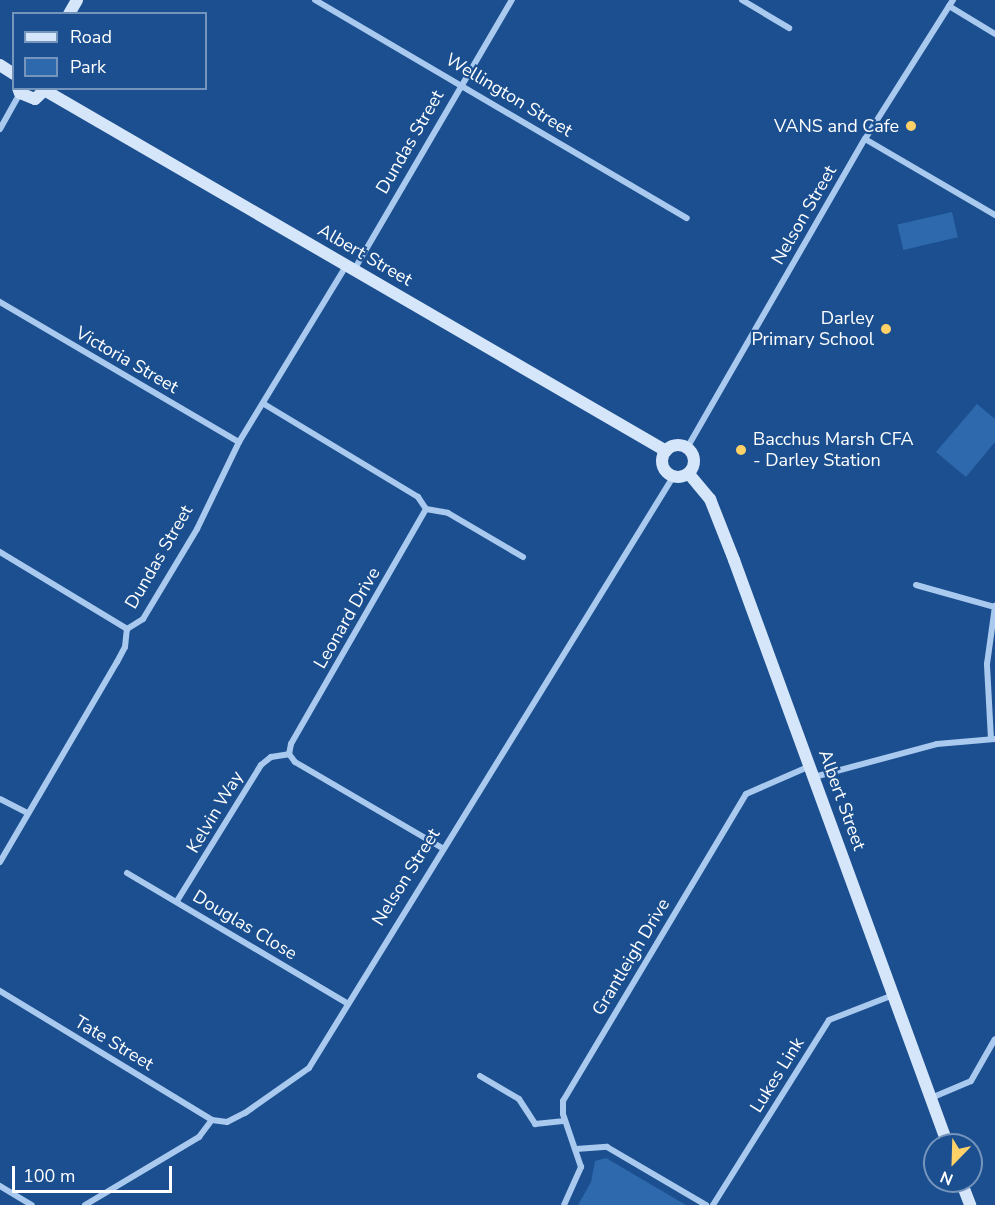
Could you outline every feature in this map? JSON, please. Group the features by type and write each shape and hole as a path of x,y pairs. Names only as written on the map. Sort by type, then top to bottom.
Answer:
{"street":[{"name":"Wellington Street","path":"315,0 687,218"},
{"name":"Dundas Street","path":"0,862 117,662 124,647 127,629 143,619 197,529 239,442 350,267 512,0"},
{"path":"742,0 789,28"},
{"path":"951,3 995,34"},
{"name":"Nelson Street","path":"687,448 865,139 951,3"},
{"path":"0,129 19,91 35,99 47,90"},
{"name":"Albert Street","path":"47,90 666,451"},
{"path":"865,139 995,215"},
{"name":"Victoria Street","path":"0,302 239,442"},
{"path":"264,404 418,497 426,509 448,513 523,557"},
{"path":"676,445 687,448 694,459 689,474 673,477 662,466 666,451 676,445"},
{"name":"Albert Street","path":"689,474 710,499 944,1133"},
{"name":"Nelson Street","path":"212,1120 227,1122 245,1113 306,1071 673,477"},
{"name":"Leonard Drive","path":"290,754 291,744 426,509"},
{"path":"0,552 127,629"},
{"path":"916,585 995,607 987,664 993,739"},
{"name":"Grantleigh Drive","path":"564,1205 580,1174 576,1149 565,1121 563,1101 746,794 812,772 937,744 993,739"},
{"path":"290,754 295,762 442,848"},
{"name":"Kelvin Way","path":"177,901 261,765 271,757 290,754"},
{"path":"0,799 27,813"},
{"name":"Douglas Close","path":"128,873 347,1003"},
{"name":"Tate Street","path":"0,991 212,1120"},
{"name":"Lukes Link","path":"713,1205 829,1020 894,995"},
{"path":"931,1098 971,1081 995,1039"},
{"path":"480,1076 519,1099 535,1124 565,1121"},
{"path":"85,1205 199,1137 212,1120"},
{"path":"576,1149 607,1147 706,1205"},
{"path":"0,1186 32,1205"}],"green space":[{"path":"952,212 958,237 903,250 897,225"},
{"path":"977,404 995,419 995,442 966,477 936,452"},
{"path":"606,1158 686,1205 578,1205 591,1182 595,1161"}],"place":[{"name":"VANS and Cafe","path":"911,126"},
{"name":"Darley Primary School","path":"886,329"},
{"name":"Bacchus Marsh CFA - Darley Station","path":"741,450"}]}
